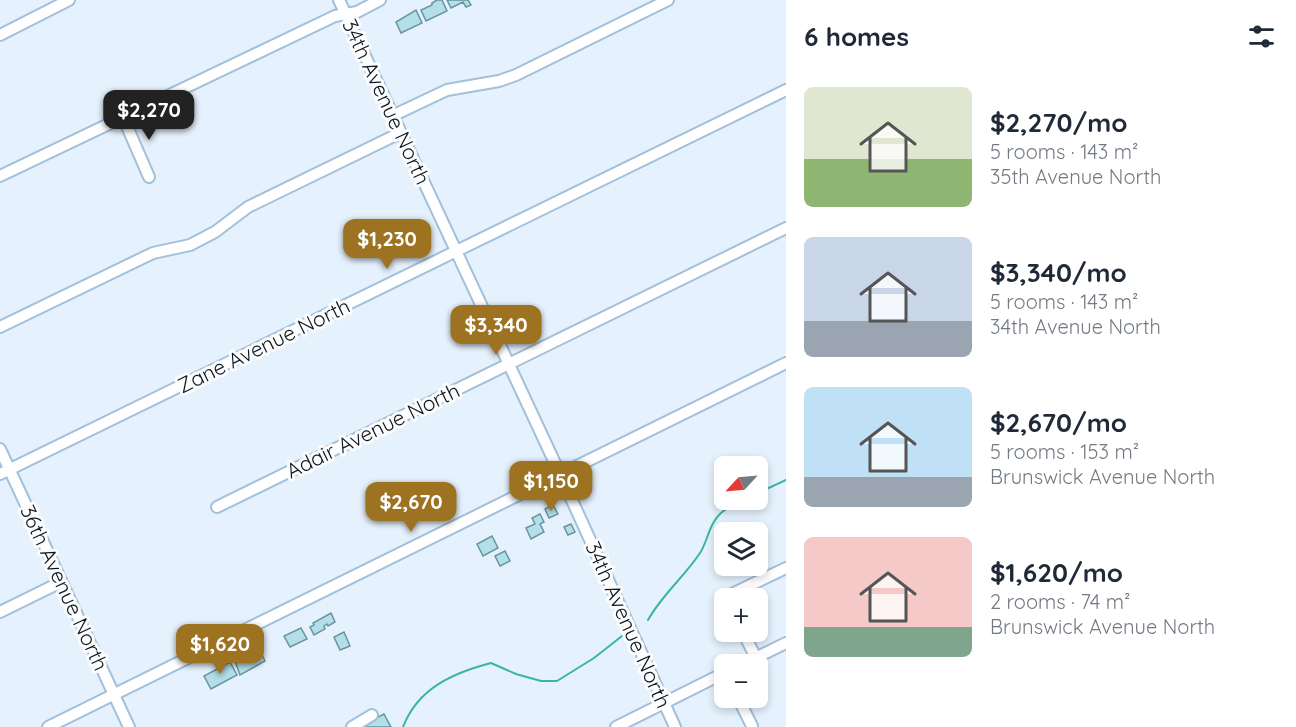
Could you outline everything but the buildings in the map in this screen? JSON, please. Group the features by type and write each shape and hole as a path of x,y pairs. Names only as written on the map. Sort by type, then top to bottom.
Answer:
{"street":[{"path":"0,35 69,0"},
{"name":"34th Avenue North","path":"339,0 561,476 675,727"},
{"path":"0,177 335,16 357,12 380,0"},
{"path":"392,116 447,90 499,81 516,75 668,0"},
{"name":"Zane Avenue North","path":"5,472 786,90"},
{"path":"123,117 148,177"},
{"path":"0,327 153,253 190,245 214,232 249,207 400,133"},
{"name":"Adair Avenue North","path":"217,507 786,228"},
{"path":"48,727 561,476 786,363"},
{"name":"36th Avenue North","path":"0,449 5,472 62,582 129,727"},
{"path":"744,588 786,568"},
{"path":"0,612 62,582"},
{"path":"764,654 786,643"},
{"path":"616,727 714,679"},
{"path":"743,708 752,726"},
{"path":"352,727 372,715"}],"waterway":[{"path":"768,488 786,480"},
{"path":"648,620 700,553 715,519 724,510"},
{"path":"403,727 410,713 427,692 450,677 491,663 516,674 541,681 557,681 594,658 622,636"}]}
